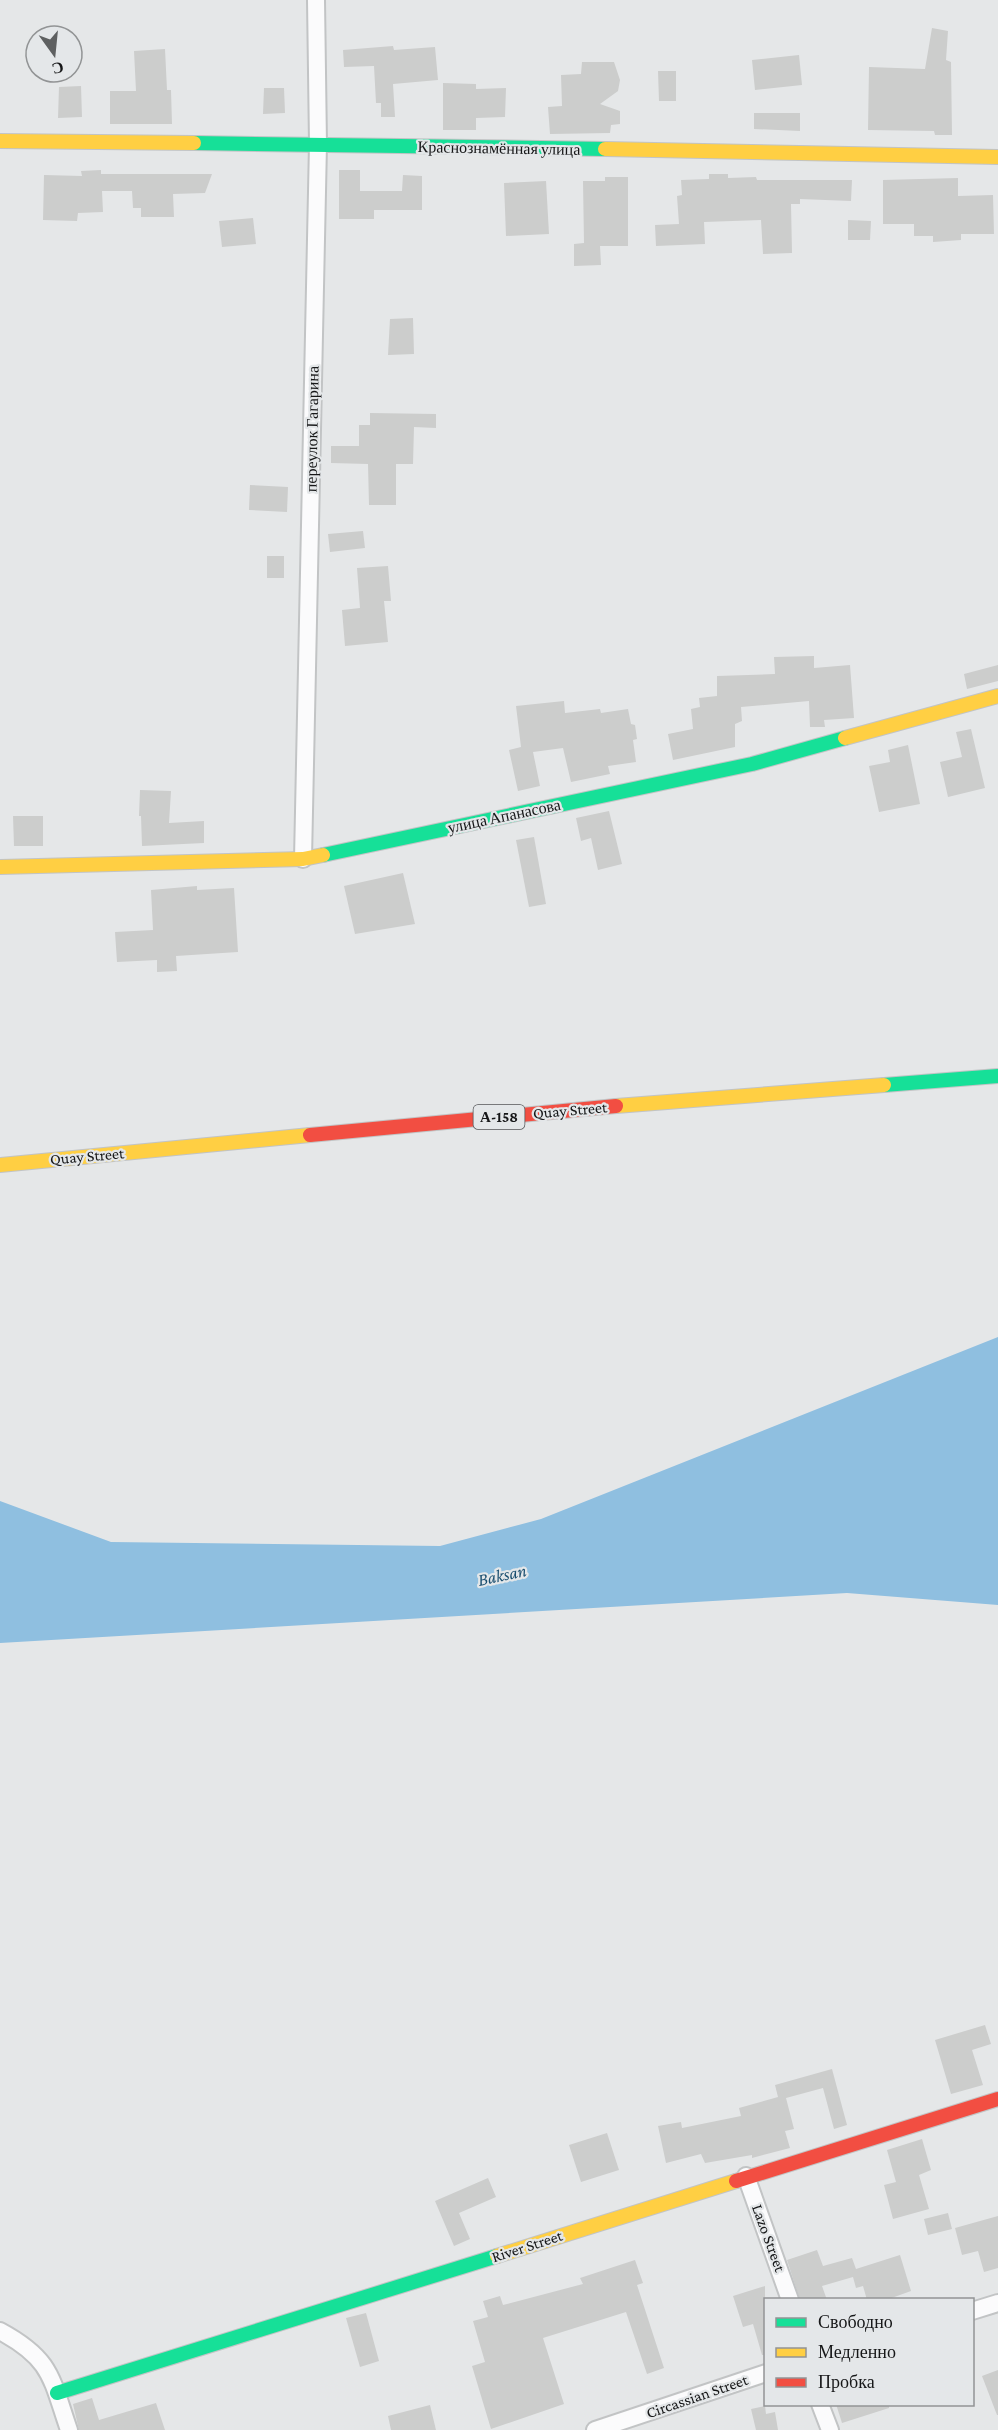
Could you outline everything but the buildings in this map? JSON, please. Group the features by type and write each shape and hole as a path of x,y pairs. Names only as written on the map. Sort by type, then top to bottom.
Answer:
{"street":[{"name":"переулок Гагарина","path":"303,859 318,144 316,0"},
{"name":"Краснознамённая улица","path":"0,141 318,144 998,157"},
{"name":"улица Апанасова","path":"0,867 303,859 752,764 998,696"},
{"name":"Quay Street","path":"0,1165 581,1109 998,1076"},
{"name":"River Street","path":"57,2393 998,2099"},
{"name":"Lazo Street","path":"746,2176 789,2298"},
{"path":"974,2310 998,2303"},
{"path":"0,2331 24,2344 48,2369 69,2430"},
{"name":"Circassian Street","path":"595,2430 764,2373"},
{"path":"821,2406 830,2430"}],"water":[{"name":"Baksan","path":"998,1337 998,1605 847,1593 0,1643 0,1501 111,1542 440,1546 541,1519"}],"traffic: fast":[{"path":"194,143 605,149"},
{"path":"323,855 752,764 845,738"},
{"path":"884,1085 998,1076"},
{"path":"57,2393 497,2256"}],"traffic: slow":[{"path":"0,141 194,143"},
{"path":"605,149 998,157"},
{"path":"845,738 998,696"},
{"path":"0,867 303,859 323,855"},
{"path":"616,1106 884,1085"},
{"path":"0,1165 310,1135"},
{"path":"497,2256 736,2181"}],"traffic: jam":[{"path":"310,1135 616,1106"},
{"path":"736,2181 998,2099"}]}
